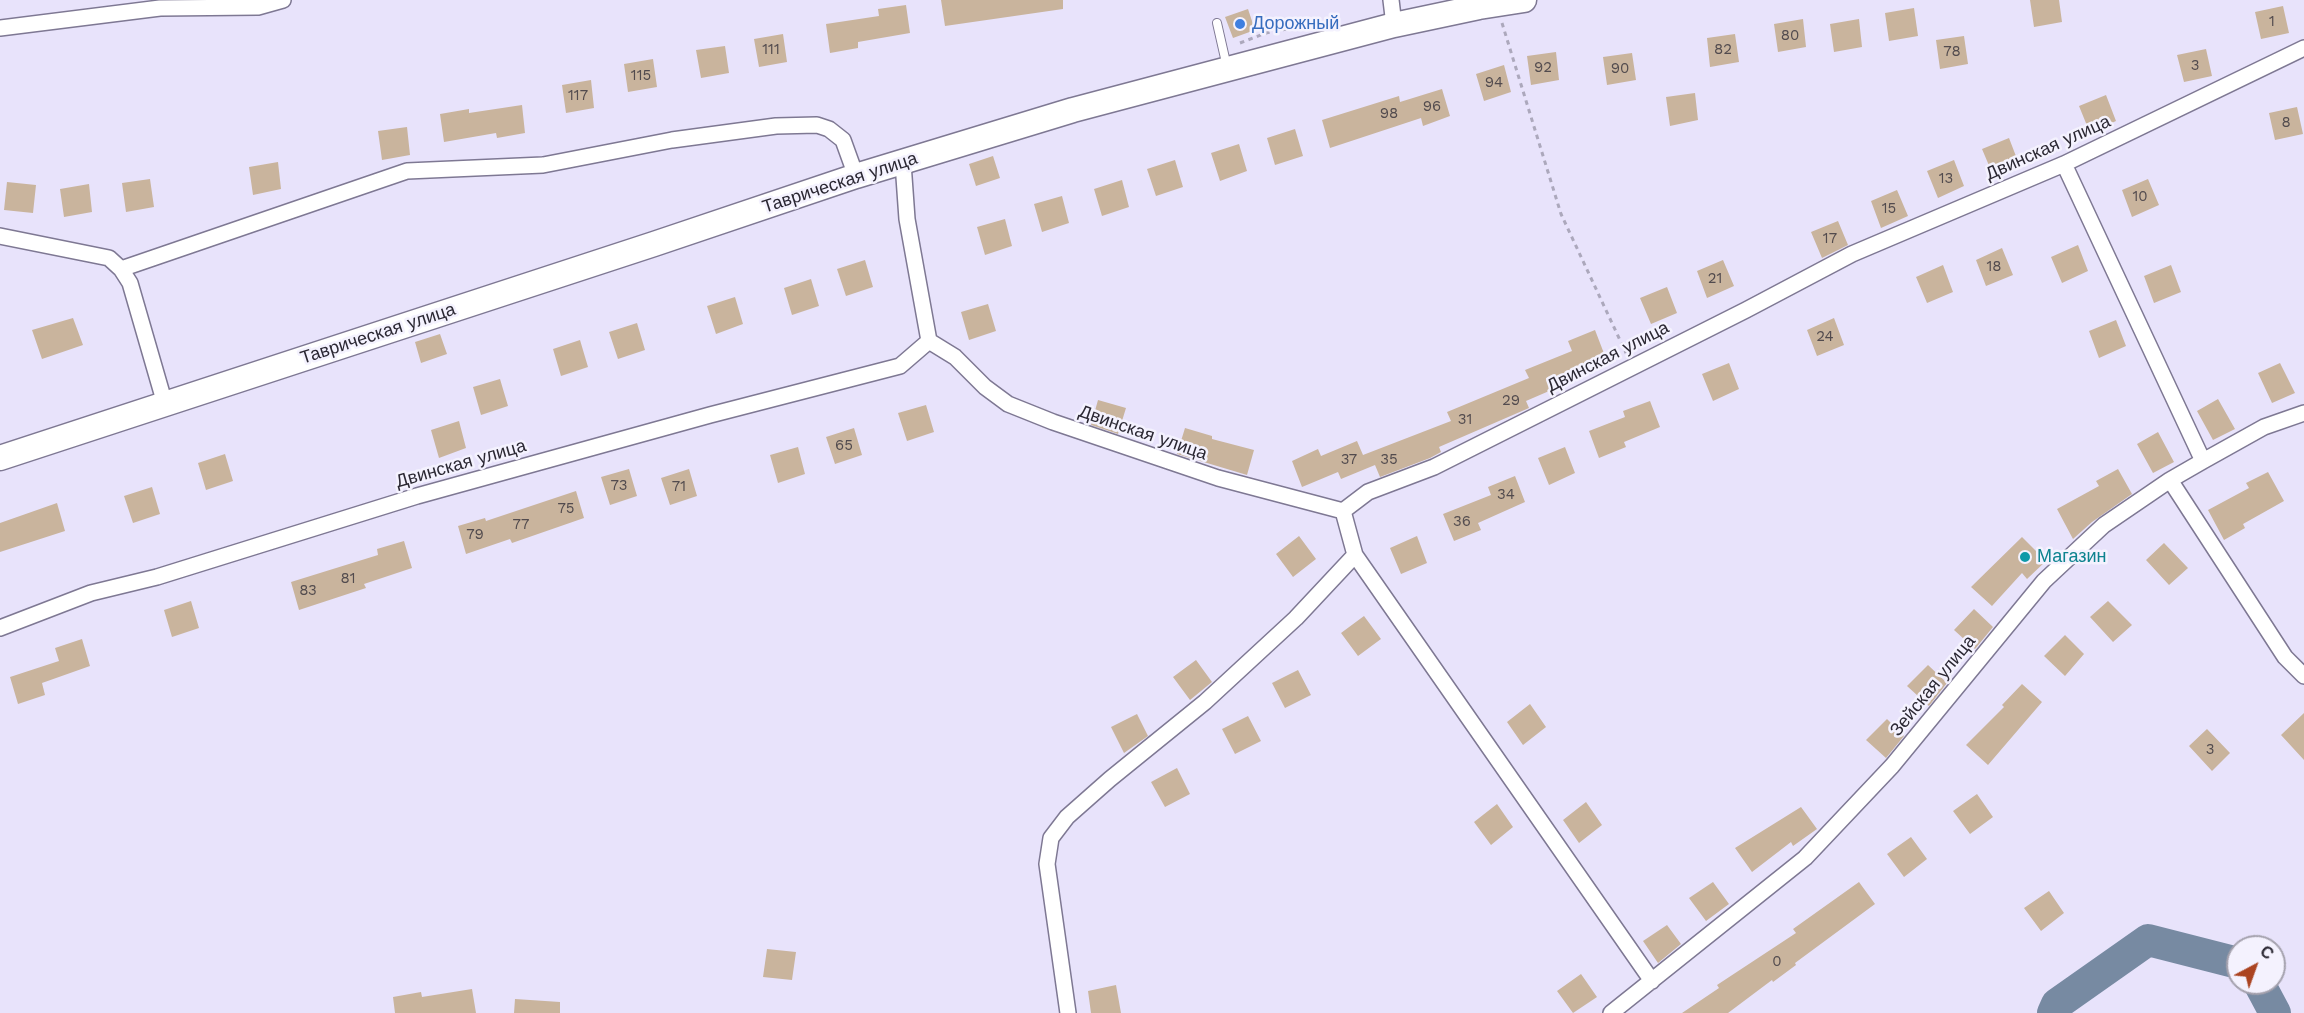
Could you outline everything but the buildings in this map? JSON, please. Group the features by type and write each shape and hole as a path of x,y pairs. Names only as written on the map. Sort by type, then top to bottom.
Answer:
{"main road":[{"name":"Таврическая улица","path":"0,458 856,176 1073,110 1394,25 1524,0"}],"street":[{"path":"0,28 160,8 258,7 283,0"},
{"path":"1391,0 1394,25"},
{"name":"Двинская улица","path":"0,628 92,593 156,577 417,496 710,415 900,366 929,341 956,357 985,387 1008,404 1218,478 1343,512 1368,492 1434,467 1852,254 2064,164 2304,48"},
{"path":"121,269 407,171 543,165 672,140 776,126 817,125 829,129 843,140 856,176"},
{"path":"903,163 907,219 929,341"},
{"path":"2064,164 2203,461"},
{"path":"0,236 109,258 121,269 130,283 165,404"},
{"name":"Зейская улица","path":"1611,1013 1805,858 1892,766 2044,581 2104,525 2170,480 2203,461 2264,427 2304,413"},
{"path":"2170,480 2285,657 2304,676"},
{"path":"1343,512 1355,555 1652,981"},
{"path":"1068,1013 1047,864 1051,838 1067,817 1205,702 1296,618 1355,555"}],"lane":[{"path":"1217,22 1227,69"}],"path":[{"path":"1501,21 1562,214 1632,366"}],"waterway":[{"path":"2053,1013 2057,1004 2148,940 2226,960"},
{"path":"2265,995 2275,1013"}],"place":[{"name":"Дорожный","path":"1240,24"},
{"name":"Магазин","path":"2025,557"}]}
